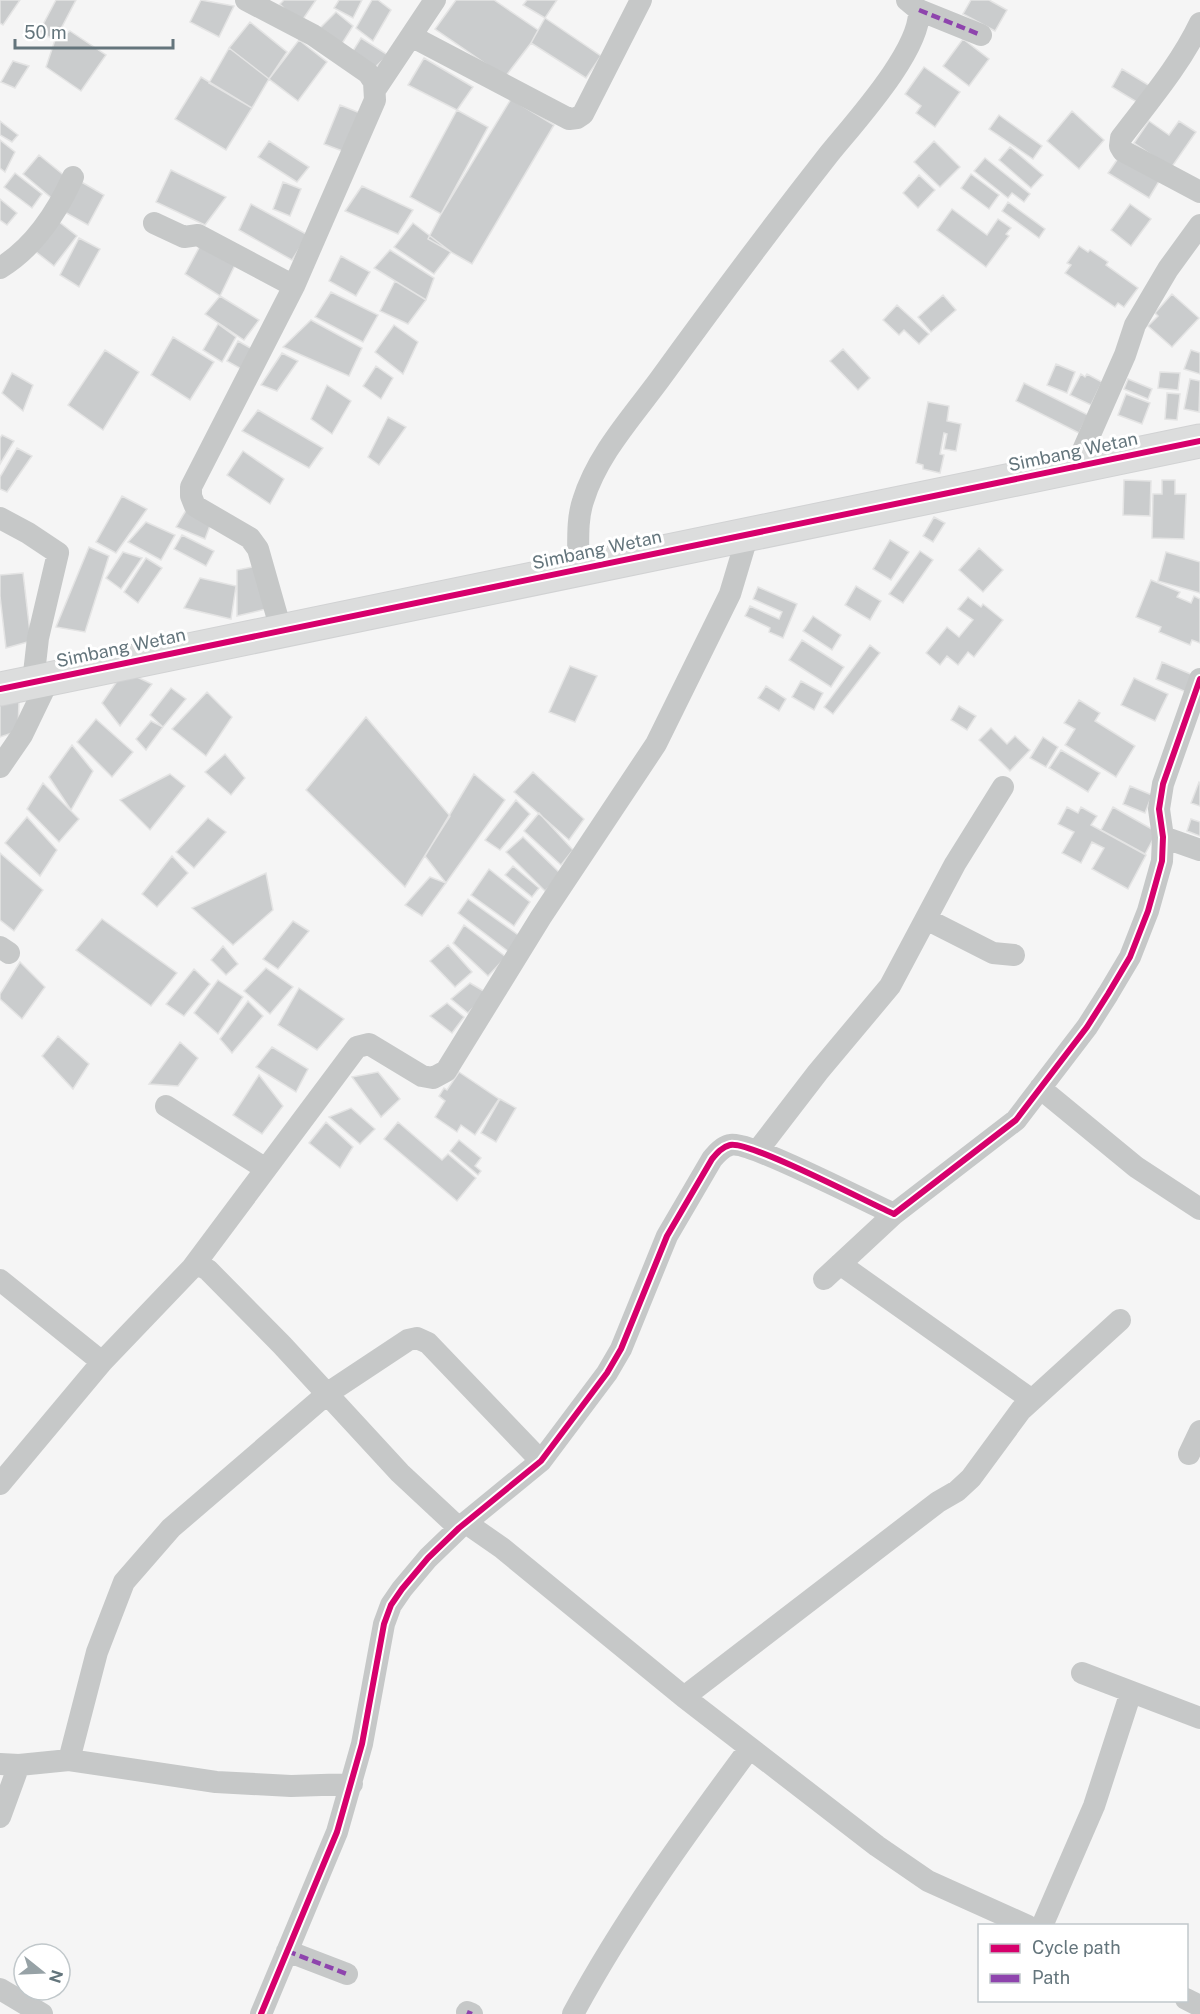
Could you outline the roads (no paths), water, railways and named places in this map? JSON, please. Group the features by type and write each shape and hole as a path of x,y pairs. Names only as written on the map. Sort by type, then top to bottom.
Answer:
{"street":[{"path":"246,0 313,35 368,72 374,82 375,90 375,100 294,286 191,487 191,496 195,506 250,538 258,549 281,630"},
{"path":"375,90 435,0"},
{"path":"411,36 569,119 577,118 583,114 641,0"},
{"path":"913,5 981,35"},
{"path":"578,569 581,508 602,458 752,251 891,76 915,35 920,21 913,5"},
{"path":"1200,23 1162,85 1121,138 1120,146 1123,151 1200,192"},
{"path":"0,268 16,258 30,244 59,204 73,177"},
{"path":"154,224 184,237 198,235 294,286"},
{"path":"1076,466 1125,355 1138,319 1167,269 1200,225"},
{"name":"Simbang Wetan","path":"0,689 1200,441"},
{"path":"0,518 58,553 38,638 41,680 22,735 0,767"},
{"path":"0,1484 102,1362 192,1268 357,1047 369,1044 423,1076 433,1078 446,1071 541,917 656,744 730,594 748,534"},
{"path":"1032,1400 832,1271 894,1214 1016,1120 1087,1027 1130,957 1148,911 1162,861 1159,810 1163,784 1200,679"},
{"path":"758,1150 818,1072 890,986 955,864 1003,787"},
{"path":"1162,837 1200,850"},
{"path":"926,919 993,953 1014,955"},
{"path":"1040,1088 1136,1167 1200,1209"},
{"path":"166,1106 266,1169"},
{"path":"261,2014 337,1832 362,1744 384,1624 391,1605 402,1588 428,1558 462,1525 541,1461 613,1364 667,1236 712,1159 721,1149 731,1144 758,1150 894,1214"},
{"path":"192,1268 199,1265 208,1270 328,1393 400,1473 462,1525 501,1548 749,1749 877,1846 928,1881 1024,1924"},
{"path":"0,1280 102,1362"},
{"path":"684,1697 938,1502 957,1491 971,1478 1015,1418 1032,1400 1120,1320"},
{"path":"69,1760 97,1652 124,1582 171,1528 328,1393 408,1340 417,1338 428,1343 541,1461"},
{"path":"1190,1454 1200,1431"},
{"path":"1082,1673 1200,1718"},
{"path":"1043,1924 1094,1806 1131,1692"},
{"path":"573,2014 595,1973 684,1837 749,1749"},
{"path":"0,1817 10,1764 69,1760 216,1782 291,1786 352,1784"},
{"path":"287,1951 347,1974"},
{"path":"0,1989 42,2014"}]}
